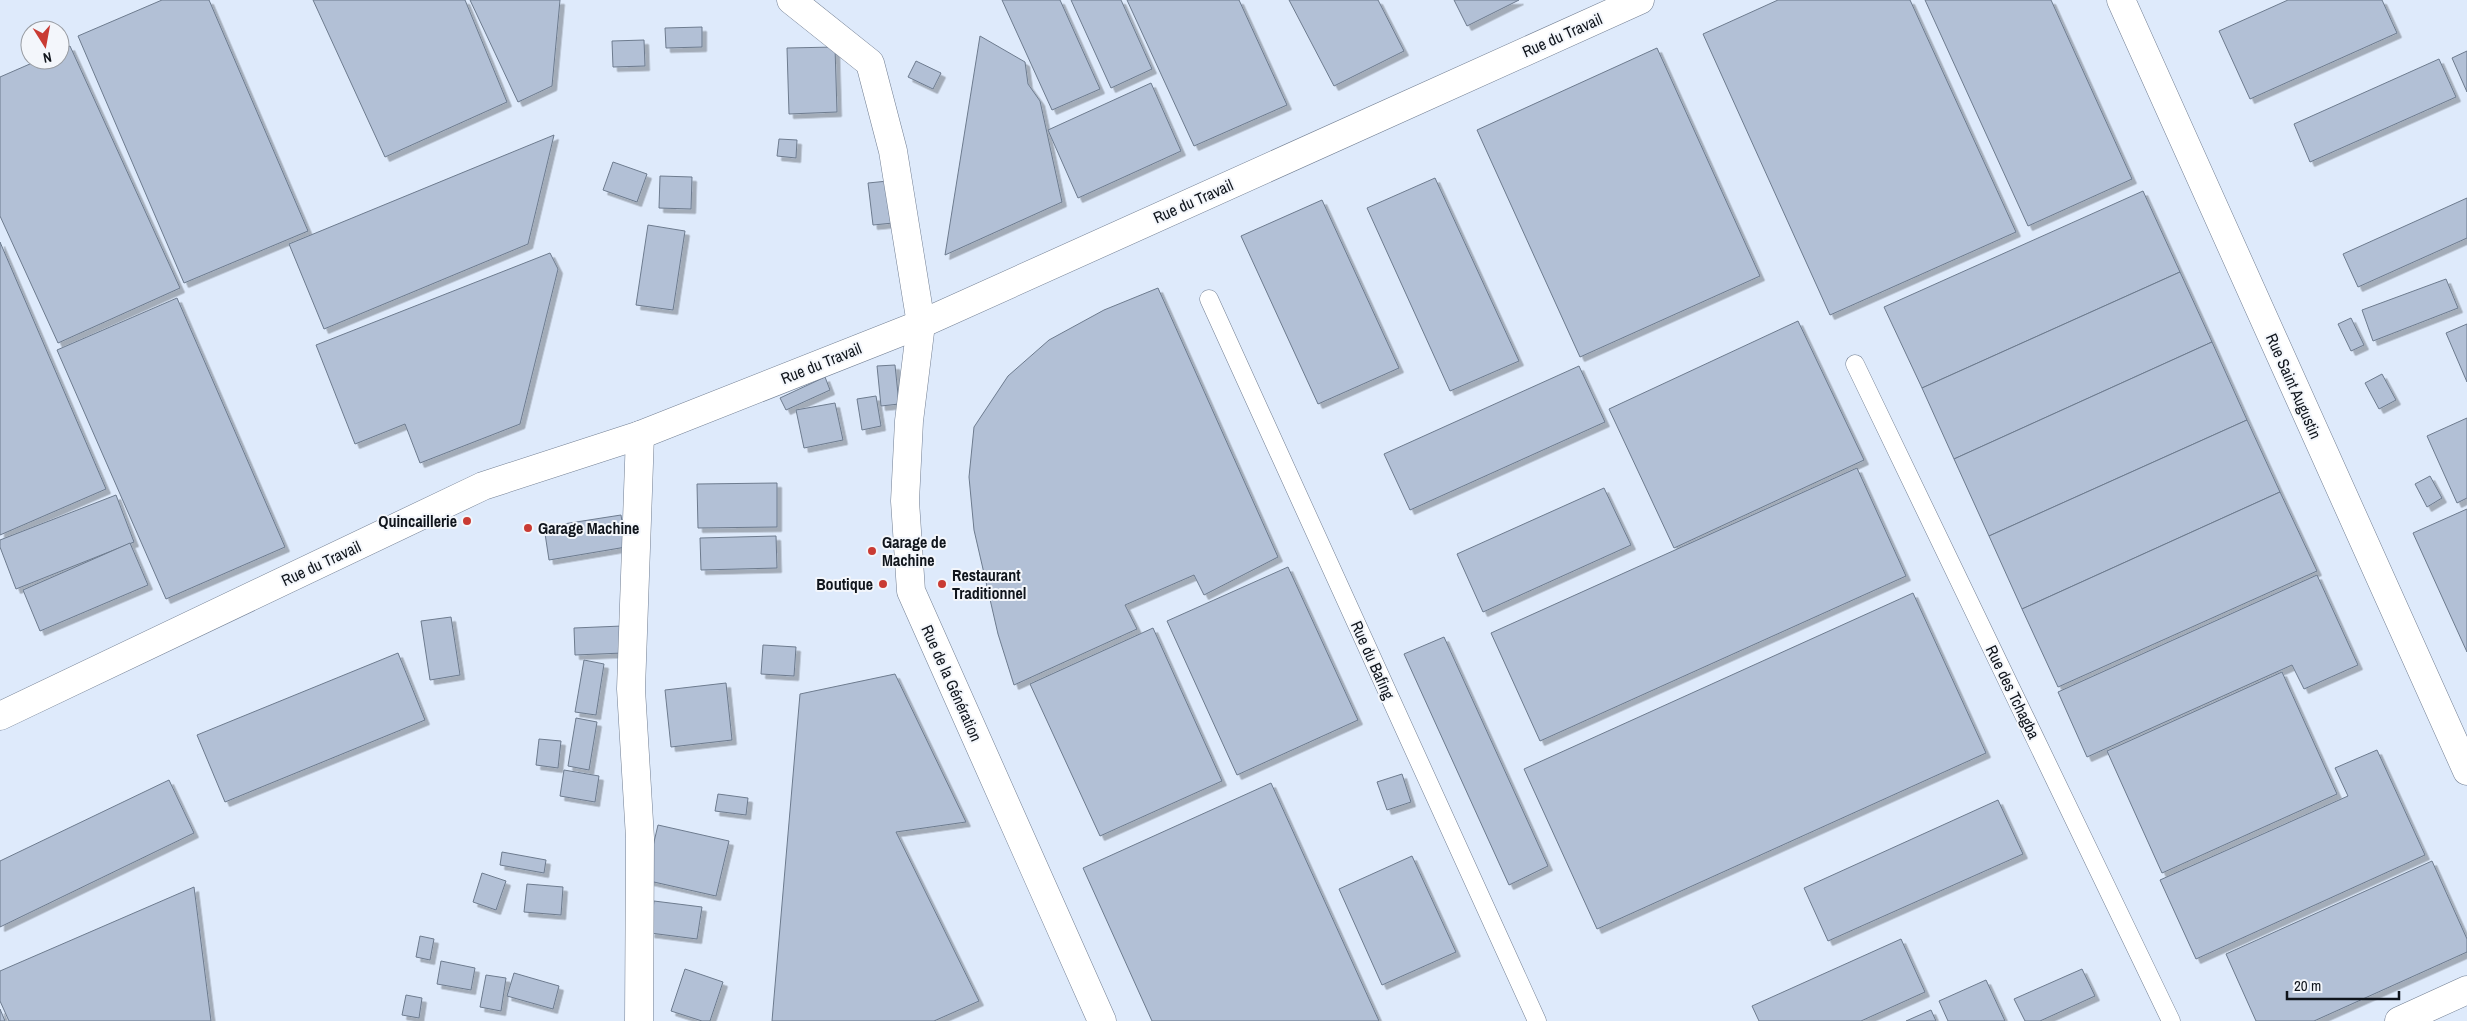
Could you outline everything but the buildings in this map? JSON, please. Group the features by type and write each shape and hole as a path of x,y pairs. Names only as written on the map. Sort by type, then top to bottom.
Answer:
{"street":[{"name":"Rue de la Génération","path":"791,0 870,63 893,151 920,324 908,421 904,501 911,592 1102,1021"},
{"name":"Rue du Travail","path":"0,716 483,486 640,436 920,324 1640,0"},
{"name":"Rue Saint Augustin","path":"2121,0 2467,771"},
{"path":"639,1021 640,838 631,689 640,436"},
{"path":"2399,1021 2467,990"}],"lane":[{"name":"Rue du Bafing","path":"1210,299 1537,1021"},
{"name":"Rue des Tchagba","path":"1855,364 2171,1021"}],"place":[{"name":"Quincaillerie","path":"467,521"},
{"name":"Garage Machine","path":"528,528"},
{"name":"Garage de Machine","path":"872,551"},
{"name":"Boutique","path":"883,584"},
{"name":"Restaurant Traditionnel","path":"942,584"}]}
